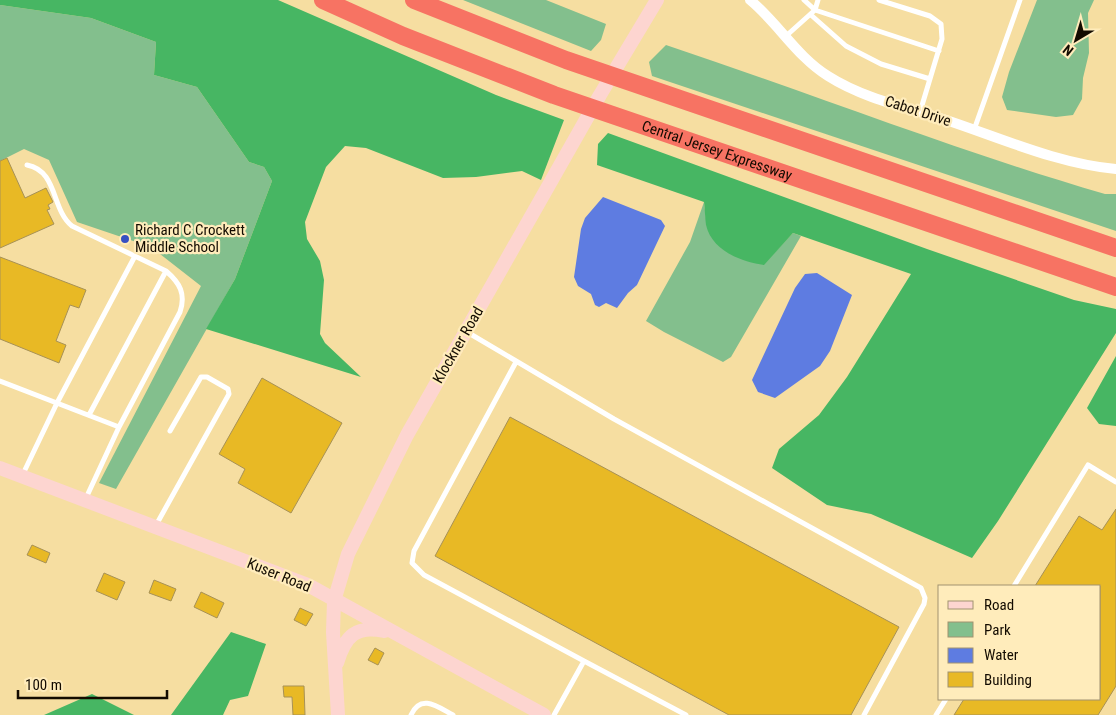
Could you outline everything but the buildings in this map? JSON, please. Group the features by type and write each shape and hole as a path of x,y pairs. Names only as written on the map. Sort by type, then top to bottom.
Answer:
{"highway":[{"name":"Central Jersey Expressway","path":"323,0 403,36 554,95 1116,287"},
{"path":"414,0 566,60 1116,248"}],"main road":[{"name":"Klockner Road","path":"338,715 334,601 348,554 407,435 600,95 657,0"},
{"name":"Kuser Road","path":"0,468 308,585 544,715"},
{"path":"336,668 341,652 350,637 357,632 370,628 394,633"}],"street":[{"name":"Cabot Drive","path":"750,0 810,63 829,77 866,94 1076,163 1116,169"}],"lane":[{"path":"804,0 815,10 938,51"},
{"path":"786,36 811,15 815,10 818,0"},
{"path":"879,0 936,19 943,31 920,112"},
{"path":"974,130 1020,0"},
{"path":"811,15 846,46 881,64 930,79"},
{"path":"27,165 36,167 46,176 66,221 166,271 178,281 183,292 182,307 119,427 84,501"},
{"path":"22,476 57,403 135,256"},
{"path":"89,415 166,271"},
{"path":"466,332 516,362 921,588 925,598 924,604 864,715"},
{"path":"516,362 414,551 412,564 424,575 686,715"},
{"path":"154,527 229,394 228,390 207,377 202,377 170,431"},
{"path":"0,381 119,427"},
{"path":"1015,585 1088,465 1116,482"},
{"path":"554,715 584,661"},
{"path":"936,715 945,700"},
{"path":"411,715 416,706 425,702 453,715"}],"green space":[{"path":"0,0 278,0 496,95 564,120 541,180 522,171 476,177 443,178 366,148 345,146 326,167 305,222 307,239 320,261 324,280 320,334 325,343 361,377 206,329 235,279 272,181 264,167 249,162 197,87 154,75 156,42 91,18 0,5"},
{"path":"463,0 546,0 606,24 601,40 591,51"},
{"path":"1037,0 1094,0 1088,13 1089,53 1083,78 1082,99 1073,115 1056,117 1007,110 1002,97 1009,72"},
{"path":"0,5 91,18 156,42 154,75 197,87 249,162 264,167 272,181 235,279 116,489 99,483 201,286 151,247 77,222 49,160 24,149 0,161"},
{"path":"666,45 940,141 1105,194 1116,194 1116,231 652,76 649,62"},
{"path":"608,133 927,249 1074,300 1116,309 1116,333 998,521 972,558 871,514 827,505 772,468 779,449 819,415 847,377 911,274 793,233 764,265 746,261 729,254 714,242 709,234 706,225 704,202 597,165 598,144"},
{"path":"704,202 707,227 764,264 793,233 801,236 731,357 723,362 646,321 690,242"},
{"path":"1116,356 1116,426 1099,424 1087,408"},
{"path":"231,632 266,644 248,696 230,700 223,715 171,715"},
{"path":"92,694 134,715 44,715"}],"water":[{"path":"603,197 661,220 665,226 637,285 628,293 617,308 606,303 599,307 595,305 591,294 578,286 574,277 581,229 585,218"},
{"path":"817,273 852,295 830,351 820,366 775,398 758,392 752,380 795,288 805,274"}],"place":[{"name":"Richard C Crockett Middle School","path":"125,239"}]}
